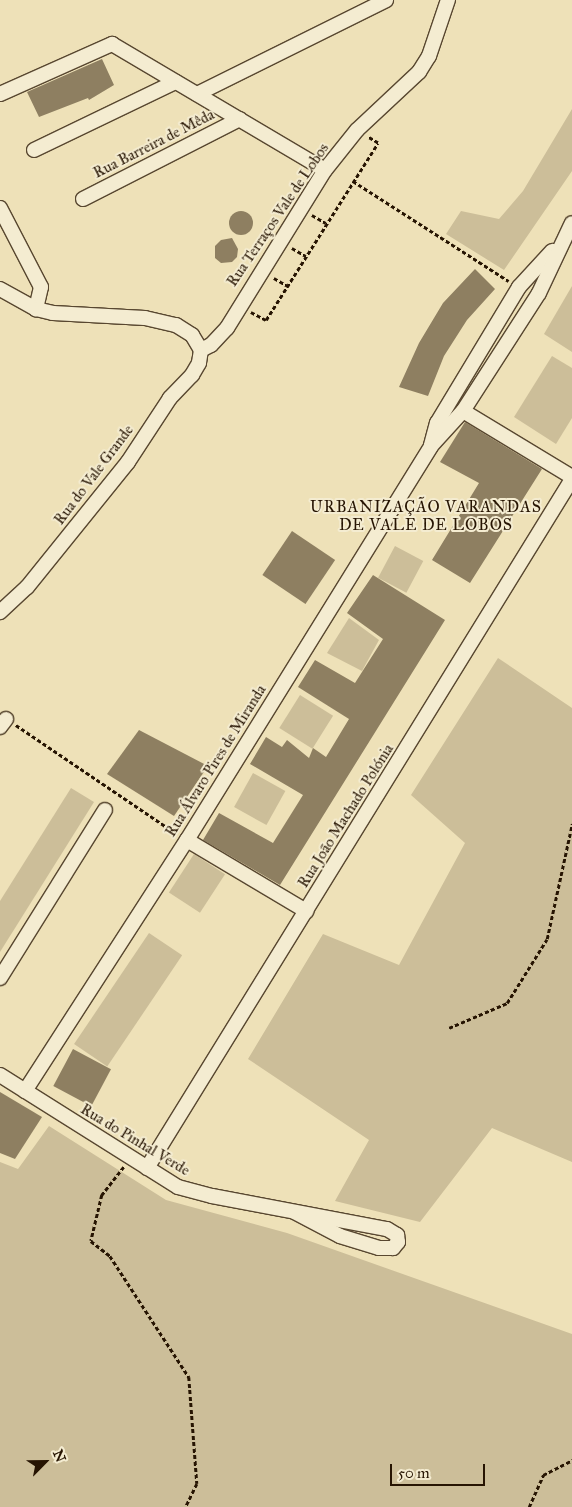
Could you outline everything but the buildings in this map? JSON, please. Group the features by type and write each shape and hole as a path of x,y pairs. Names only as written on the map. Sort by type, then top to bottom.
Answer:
{"street":[{"path":"197,94 386,0"},
{"name":"Rua Terraços Vale de Lobos","path":"201,350 220,338 238,305 325,170 357,130 419,72 429,56 448,0"},
{"path":"0,94 112,44 325,170"},
{"path":"34,150 175,82"},
{"name":"Rua Barreira de Mêda","path":"83,199 240,119"},
{"path":"0,208 41,287 36,308"},
{"name":"Rua Álvaro Pires de Miranda","path":"25,1091 186,840 431,446 463,411 538,293 560,242 572,223"},
{"name":"Rua Álvaro Pires de Miranda","path":"431,446 437,423 519,287 560,242"},
{"path":"0,289 36,308 70,315 145,318 166,322 192,335 201,350"},
{"name":"Rua do Vale Grande","path":"0,612 28,587 128,462 170,398 192,375 199,363 201,350"},
{"path":"463,411 572,478"},
{"name":"Rua João Machado Polónia","path":"147,1168 572,478"},
{"path":"0,978 106,810"},
{"path":"186,840 306,911"},
{"name":"Rua do Pinhal Verde","path":"0,1075 147,1168 193,1192 387,1229 397,1235 398,1242 393,1248 379,1248 340,1236 294,1212"}],"path":[{"path":"238,305 266,320 378,143 357,130"},
{"path":"353,181 519,287"},
{"path":"3,723 186,840"},
{"path":"449,1028 507,1003 547,939 572,824"},
{"path":"131,1158 102,1195 92,1241 110,1256 189,1377 197,1484 186,1507"},
{"path":"529,1507 543,1474 572,1460"}],"shaded area":[{"path":"572,109 572,171 504,270 446,234 461,211 499,219 523,191"},
{"path":"572,286 572,352 544,334"},
{"path":"552,356 572,368 572,418 556,444 514,417"},
{"path":"395,546 423,561 406,593 378,578"},
{"path":"349,618 379,640 362,671 327,653"},
{"path":"498,658 572,708 572,1162 492,1128 420,1222 335,1201 369,1140 248,1059 323,934 399,965 465,843 411,795"},
{"path":"300,695 333,716 312,749 279,728"},
{"path":"253,773 285,791 266,825 234,807"},
{"path":"71,788 94,802 0,952 0,901"},
{"path":"194,854 225,874 200,913 169,893"},
{"path":"149,933 182,955 107,1066 74,1044"},
{"path":"49,1126 166,1200 287,1233 572,1334 572,1507 0,1507 0,1162 18,1169"}],"district":[{"name":"URBANIZAÇÃO VARANDAS DE VALE DE LOBOS","path":"426,516"}]}
